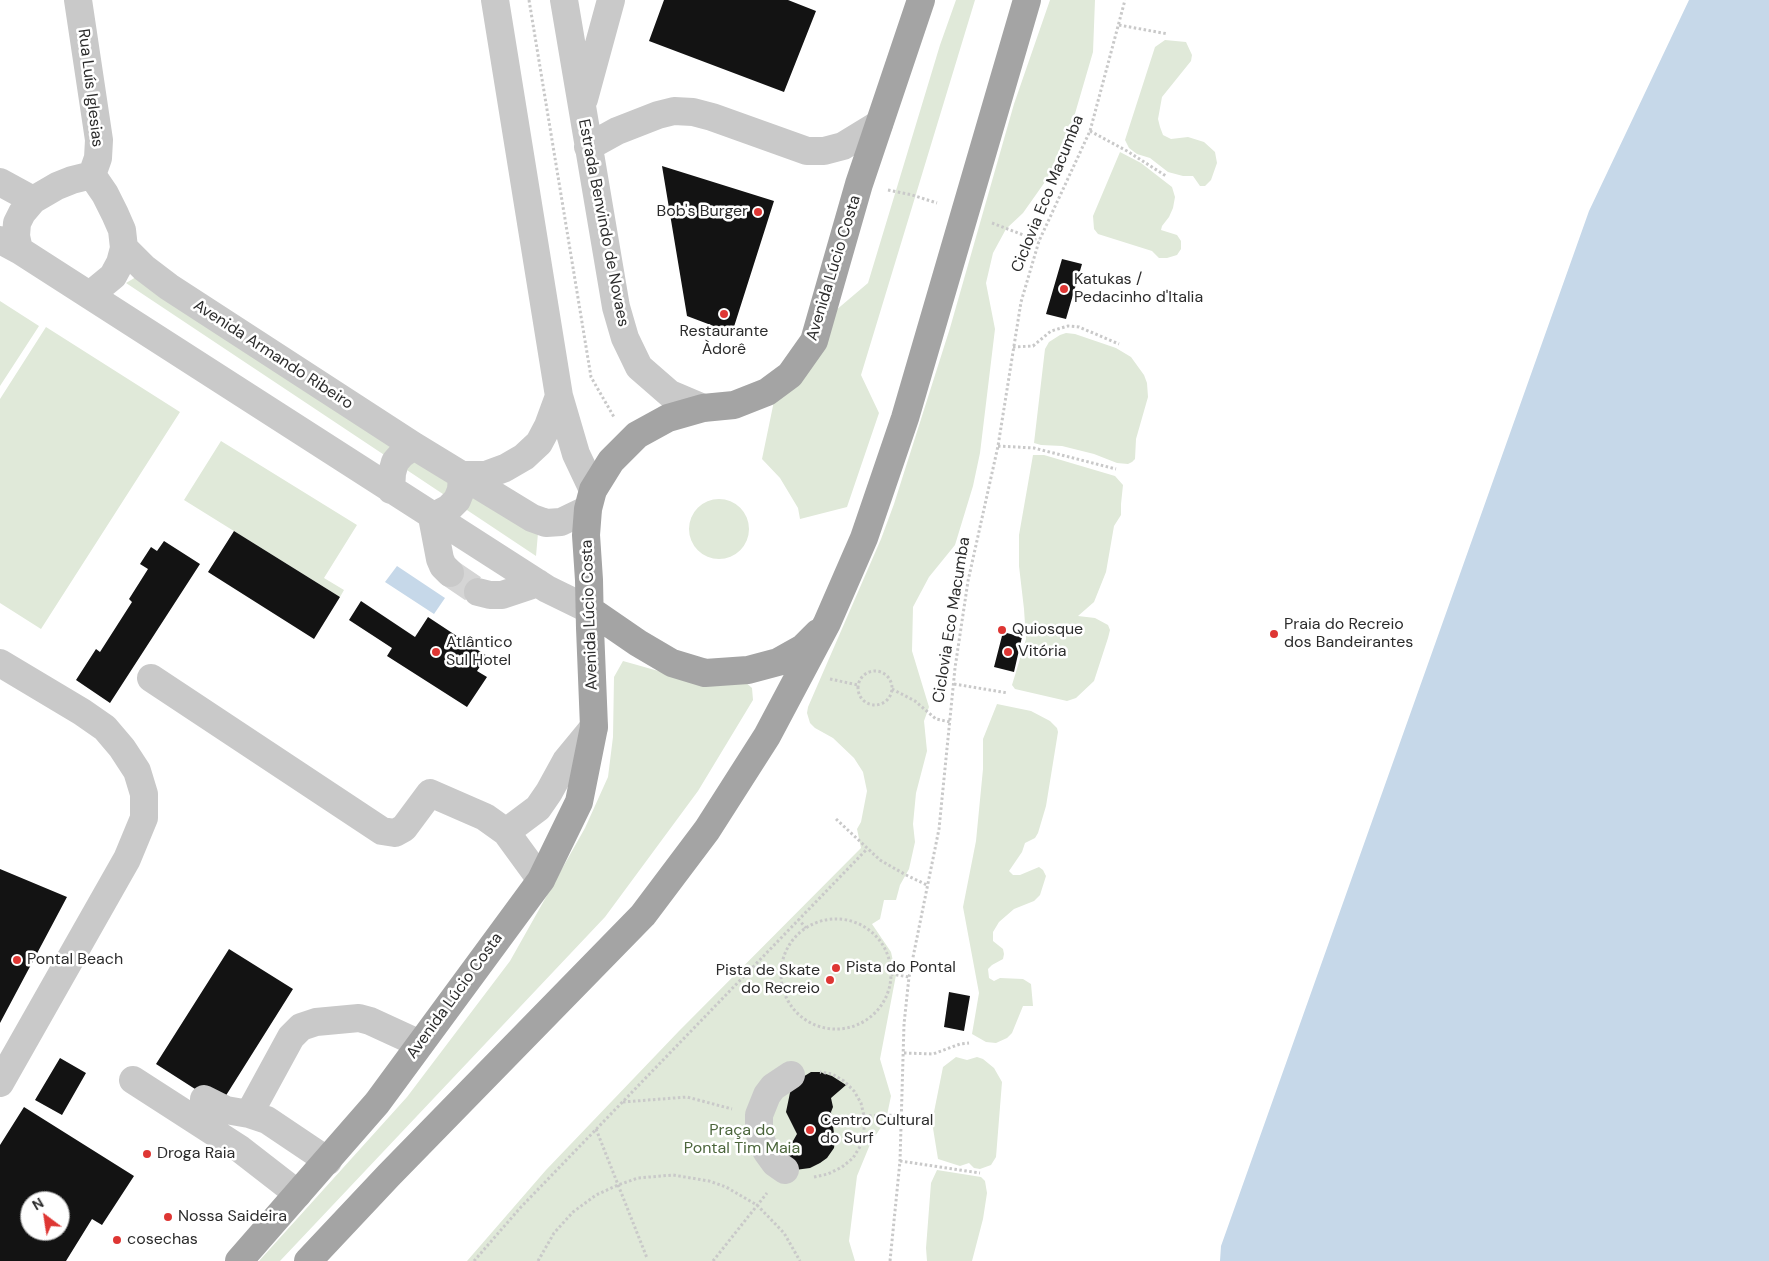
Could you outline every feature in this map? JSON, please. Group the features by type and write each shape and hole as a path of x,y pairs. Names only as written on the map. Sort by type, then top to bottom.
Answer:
{"main road":[{"name":"Avenida Lúcio Costa","path":"239,1261 378,1103 541,880 579,802 594,727 586,535 591,499 611,462 637,435 668,418 703,408 734,405 767,392 790,375 814,341 859,184 921,0"},
{"path":"308,1261 388,1175 643,915 707,830 767,736 827,623 864,538 905,418 1027,0"},
{"path":"590,610 638,643 672,663 705,673 748,670 778,662 802,648 827,623"}],"street":[{"name":"Rua Luís Iglesias","path":"78,0 99,140 98,158 92,175"},
{"path":"495,0 559,396 591,499"},
{"name":"Estrada Benvindo de Novaes","path":"564,0 616,307 625,338 639,367 670,394 703,408"},
{"path":"582,108 611,0"},
{"path":"588,147 617,131 658,115 674,111 693,112 712,117 807,151 843,146 879,124"},
{"path":"90,295 112,276 120,263 124,248 122,230 115,214 105,194 92,175 64,183 33,200 22,213 17,223 16,236 10,245 546,589 590,610"},
{"path":"0,182 33,200"},
{"name":"Avenida Armando Ribeiro","path":"124,248 144,268 169,287 414,446 532,518 546,524 561,522 591,499"},
{"path":"432,517 448,508 457,500 461,490 462,475 486,475 505,468 524,457 538,443 548,426 559,396"},
{"path":"391,490 395,462 402,454 414,446"},
{"path":"432,517 440,559 443,566 450,573"},
{"path":"478,592 502,595 538,583"},
{"path":"0,663 105,728 138,771 144,794 144,818 127,859 0,1083"},
{"path":"151,678 382,831 395,833 404,828 430,793 485,817 506,832 541,880"},
{"path":"506,832 538,808 566,761 594,727"},
{"path":"249,1114 290,1037 301,1026 316,1022 359,1018 370,1021 420,1044"},
{"path":"785,1170 775,1163 761,1141 759,1115 767,1095 773,1087 791,1075"},
{"path":"133,1080 240,1149 298,1194"},
{"path":"204,1099 226,1110 249,1114 272,1123 328,1161"}],"path":[{"path":"529,0 591,377 628,444"},
{"name":"Ciclovia Eco Macumba","path":"890,1261 900,1161 904,1024 909,977 939,829 954,684 968,581 998,446 1020,302 1033,257 1090,131 1125,0"},
{"path":"1119,25 1168,34"},
{"path":"1090,131 1127,151 1166,176"},
{"path":"1013,347 1033,346 1051,331 1068,326 1079,328 1119,344"},
{"path":"998,446 1034,448 1116,469"},
{"path":"874,671 881,672 887,676 891,682 892,689 889,697 884,702 876,705 862,699 858,692 858,685 866,673 874,671"},
{"path":"954,684 1008,693"},
{"path":"892,689 915,701 936,719 950,722"},
{"path":"836,820 880,860 906,876 927,885"},
{"path":"474,1261 596,1129 867,849"},
{"path":"838,918 857,922 872,930 884,946 891,974 886,994 876,1013 865,1022 843,1029 832,1029 814,1025 801,1017 786,996 781,980 782,965 786,951 795,938 806,928 822,920 838,918"},
{"path":"798,919 806,928"},
{"path":"891,974 909,977"},
{"path":"904,1053 933,1054 960,1044 969,1043"},
{"path":"713,1261 785,1170 800,1176 814,1177 828,1174 842,1167 853,1158 861,1145 864,1131 864,1116 861,1102 844,1081 832,1074 818,1071 791,1075"},
{"path":"623,1102 687,1098 759,1115"},
{"path":"864,1116 901,1116"},
{"path":"596,1129 647,1258"},
{"path":"900,1161 980,1173"},
{"path":"538,1261 554,1233 573,1212 596,1195 638,1178 681,1175 726,1186 757,1205 784,1233 800,1261"}],"green space":[{"path":"956,0 975,0 861,375 879,413 847,507 800,519 798,508 780,478 762,459 774,401 835,311 868,283 940,45"},
{"name":"Praça do Pontal Tim Maia","path":"1050,0 1095,0 1093,52 1074,117 1047,179 1023,213 1006,229 993,253 986,283 995,329 980,453 973,486 955,545 929,577 913,607 912,651 929,707 924,721 927,751 916,793 913,824 915,842 909,869 900,885 896,900 884,900 880,919 872,924 891,952 896,975 880,1059 891,1096 886,1120 871,1142 857,1176 849,1241 855,1261 467,1261 546,1170 679,1031 861,848 857,829 861,822 867,791 863,772 854,758 833,738 810,723 807,713 808,707 881,539 894,504 950,328 1014,104"},
{"path":"1165,40 1186,42 1192,55 1191,61 1162,97 1158,119 1160,127 1163,135 1171,139 1188,137 1204,142 1215,152 1217,163 1211,180 1205,186 1200,186 1193,176 1183,176 1168,172 1150,158 1137,154 1129,148 1125,140 1155,47"},
{"path":"1120,152 1141,163 1172,187 1175,197 1173,208 1161,230 1177,235 1181,241 1181,249 1177,255 1159,258 1152,251 1098,234 1094,229 1093,216"},
{"path":"141,274 538,533 536,556 126,283"},
{"path":"0,301 39,326 0,386"},
{"path":"46,327 180,412 41,629 0,603 0,399"},
{"path":"1066,333 1075,334 1116,348 1131,357 1144,375 1147,383 1148,397 1136,439 1135,459 1128,464 1117,463 1094,454 1062,446 1034,443 1045,349 1049,342"},
{"path":"221,441 357,525 324,578 344,590 340,597 184,500"},
{"path":"1033,455 1044,455 1115,476 1123,485 1121,515 1114,526 1106,572 1094,602 1078,616 1095,618 1108,625 1110,630 1108,638 1094,681 1076,698 1067,701 1015,689 1012,685 1026,639 1019,566 1019,535"},
{"path":"713,499 725,499 736,504 744,512 749,523 747,541 736,554 725,559 713,559 702,554 694,546 689,535 689,523 694,512 702,504"},
{"path":"623,661 708,685 743,680 752,688 753,700 698,791 605,917 280,1261 259,1261 407,1097 510,961 585,828 608,777 613,737 614,677"},
{"path":"997,704 1031,711 1050,721 1057,728 1058,732 1046,806 1038,833 1035,838 1025,843 1022,852 1009,871 1013,875 1020,875 1039,867 1046,876 1040,895 1034,901 1014,909 999,922 993,932 993,941 1003,949 1003,959 988,969 989,978 994,981 1000,978 1023,979 1031,984 1033,1006 1023,1006 1012,1033 1007,1038 996,1043 986,1042 972,1034 979,993 963,907 976,841 983,769 983,739"},
{"path":"956,1057 967,1060 977,1057 983,1059 994,1068 1002,1082 996,1157 991,1165 980,1169 974,1168 969,1163 960,1166 938,1159 932,1122 943,1067"},
{"path":"937,1170 981,1177 985,1181 987,1193 983,1219 972,1261 927,1261 926,1248 931,1183"}],"water":[{"path":"1689,0 1769,0 1769,1261 1220,1261 1221,1246 1589,211"},
{"path":"397,566 445,598 434,614 385,582"}],"building":[{"path":"664,0 788,0 816,11 784,92 649,41"},
{"path":"662,166 774,201 732,333 687,316"},
{"name":"Katukas / Pedacinho d'Italia","path":"1062,259 1082,264 1066,319 1046,314"},
{"path":"234,531 340,597 314,639 208,572"},
{"path":"164,541 200,564 110,703 76,680 96,649 100,652 132,602 129,599 148,569 140,564 151,547 157,551"},
{"name":"Atlântico Sul Hotel","path":"361,601 415,637 428,617 487,656 477,671 487,677 467,707 387,656 392,648 349,620"},
{"name":"Vitória","path":"1003,632 1022,637 1014,672 994,667"},
{"name":"Pontal Beach","path":"0,869 67,897 0,1023"},
{"path":"229,949 293,989 220,1105 156,1064"},
{"path":"949,992 970,996 964,1031 944,1027"},
{"path":"60,1058 86,1073 62,1115 35,1100"},
{"path":"811,1072 820,1072 832,1076 846,1085 831,1098 834,1148 827,1158 820,1163 810,1168 795,1170 777,1154 789,1148 797,1134 786,1112 791,1088 798,1080"},
{"path":"24,1107 134,1176 102,1225 92,1219 66,1261 0,1261 0,1145"}],"tunnel":[{"path":"450,573 478,592"}],"place":[{"name":"Bob's Burger","path":"758,212"},
{"name":"Katukas / Pedacinho d'Italia","path":"1064,289"},
{"name":"Restaurante Àdorê","path":"724,314"},
{"name":"Quiosque","path":"1002,630"},
{"name":"Praia do Recreio dos Bandeirantes","path":"1274,634"},
{"name":"Atlântico Sul Hotel","path":"436,652"},
{"name":"Vitória","path":"1008,652"},
{"name":"Pontal Beach","path":"17,960"},
{"name":"Pista do Pontal","path":"836,968"},
{"name":"Pista de Skate do Recreio","path":"830,980"},
{"name":"Centro Cultural do Surf","path":"810,1130"},
{"name":"Droga Raia","path":"147,1154"},
{"name":"Nossa Saideira","path":"168,1217"},
{"name":"cosechas","path":"117,1240"}]}
